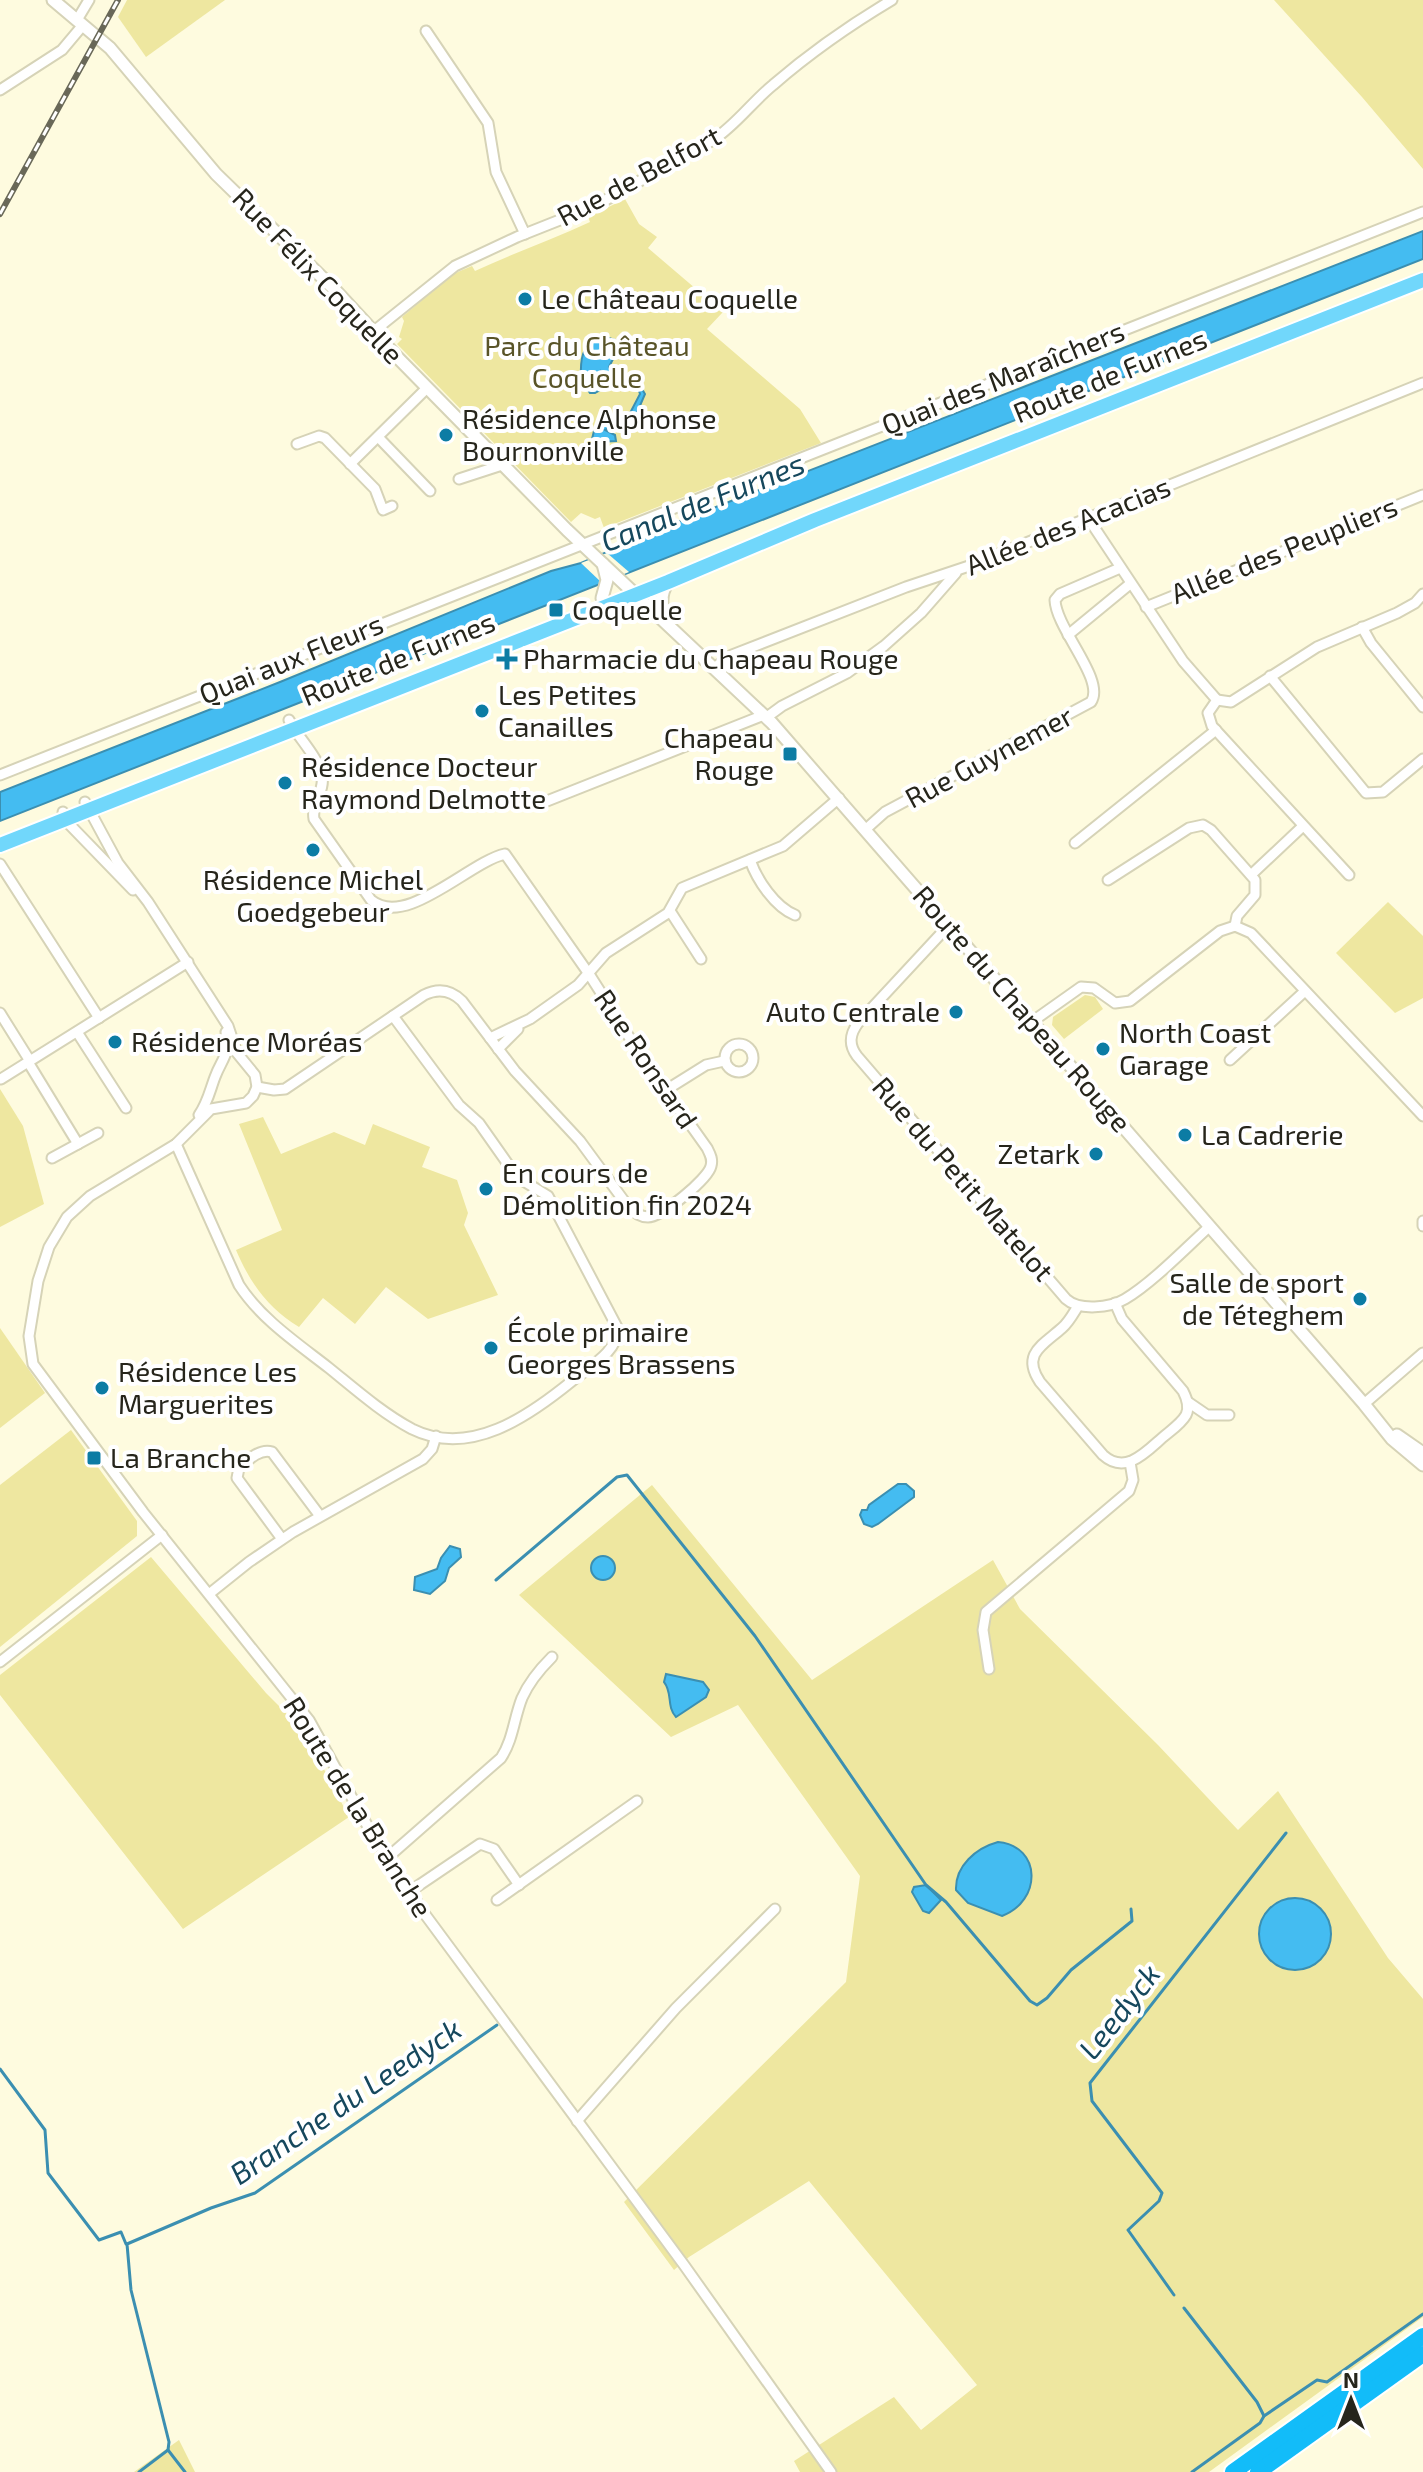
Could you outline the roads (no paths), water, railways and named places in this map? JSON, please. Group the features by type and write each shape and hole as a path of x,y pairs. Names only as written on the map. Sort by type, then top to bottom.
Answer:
{"highway":[{"path":"1233,2472 1423,2336"},
{"path":"1258,2472 1423,2354"}],"main road":[{"name":"Route de Furnes","path":"291,724 604,591 668,582 815,520 1423,280"},
{"name":"Route de Furnes","path":"0,845 86,806 629,587 757,538 815,520"},
{"name":"Route de Furnes","path":"0,838 65,815"}],"street":[{"name":"Rue Félix Coquelle","path":"53,0 119,58 216,174 285,240 502,465 603,563"},
{"path":"0,90 62,50 80,23 89,0"},
{"name":"Rue de Belfort","path":"374,331 450,269 600,204 713,140 779,80 838,35 892,0"},
{"path":"426,31 488,123 496,172 525,234"},
{"name":"Quai des Maraîchers","path":"584,547 1423,212"},
{"name":"Allée des Acacias","path":"714,668 732,655 1254,454 1299,432 1423,383"},
{"path":"350,464 427,388"},
{"path":"297,444 323,437 375,489 388,508"},
{"path":"378,437 430,491"},
{"path":"459,479 502,465"},
{"name":"Allée des Peupliers","path":"1146,607 1423,495"},
{"path":"1088,518 1187,666 1217,700 1225,703 1322,644 1423,605"},
{"name":"Quai aux Fleurs","path":"0,775 584,547"},
{"path":"603,563 604,591"},
{"name":"Route du Chapeau Rouge","path":"603,563 765,716 1033,1021 1396,1443 1423,1465"},
{"path":"547,801 733,725 765,716 829,683 901,632 936,597 948,580 969,566"},
{"name":"Rue Guynemer","path":"866,829 885,812 1091,702 1095,697 1095,685 1068,635 1056,608 1056,598 1063,592 1120,568"},
{"path":"928,580 935,586 936,597"},
{"path":"668,582 662,605 669,626"},
{"path":"1068,635 1130,584"},
{"path":"1397,613 1415,603 1423,594"},
{"path":"1362,627 1371,643 1423,707"},
{"path":"1270,676 1366,793 1383,792 1423,759"},
{"path":"1217,700 1208,716 1216,730 1349,875"},
{"path":"733,725 754,705"},
{"name":"Rue Ronsard","path":"291,724 322,775 321,790 313,807 314,819 373,903 385,908 398,907 443,889 487,859 505,854 710,1152 711,1166 703,1179 663,1212 646,1217 630,1209 580,1141 498,1049"},
{"path":"1075,843 1216,730"},
{"path":"257,1087 285,1089 426,994 447,992 460,999 498,1049 530,1019 589,974 613,948 670,911 682,888 786,844 839,798"},
{"path":"86,806 118,863 155,912 231,1031 237,1053 255,1075 257,1087 249,1101 239,1106 211,1109 179,1141"},
{"path":"65,815 155,912"},
{"path":"1108,880 1197,825 1211,830 1252,874 1256,886 1255,895 1237,916 1235,926"},
{"path":"1252,874 1303,826"},
{"path":"750,860 780,906 795,915"},
{"path":"0,864 99,1018"},
{"path":"670,911 701,959"},
{"name":"Rue du Petit Matelot","path":"949,925 858,1023 851,1035 852,1049 1066,1299 1078,1306"},
{"path":"1033,1021 1081,987 1096,989 1115,1003 1130,1001 1220,931 1235,926 1251,933 1423,1116"},
{"path":"1,1079 188,962"},
{"path":"1230,1060 1305,991"},
{"path":"0,1013 78,1144"},
{"path":"179,1141 233,1274 251,1301 285,1333 380,1408 413,1429 436,1436 481,1435 523,1417 613,1347 618,1336 614,1320 551,1200 541,1190 517,1177 393,1016"},
{"path":"179,1141 205,1105 228,1049 222,1017"},
{"path":"490,1038 530,1019"},
{"path":"77,1032 126,1108"},
{"path":"666,1090 706,1065 724,1061"},
{"path":"220,1069 233,1063 248,1067"},
{"path":"214,1083 217,1096 229,1105"},
{"path":"52,1158 98,1133"},
{"name":"Route de la Branche","path":"179,1141 90,1196 64,1221 51,1242 30,1328 31,1357 37,1371 309,1720 409,1892 698,2284 723,2312 746,2353 831,2472"},
{"path":"1188,1402 1182,1420 1130,1462 1119,1463 1105,1457 1040,1382 1033,1369 1035,1352 1070,1320 1078,1306 1115,1303 1129,1297 1210,1226"},
{"path":"1115,1303 1122,1319 1181,1388 1188,1402 1207,1415 1229,1415"},
{"path":"1364,1404 1423,1353"},
{"name":"Route du Chapeau Rouge","path":"1364,1404 1396,1434 1423,1453"},
{"path":"209,1594 282,1539 423,1459 432,1449 436,1436"},
{"path":"282,1539 236,1476 239,1468 261,1451 272,1452 320,1516"},
{"path":"989,1669 983,1630 986,1612 1129,1491 1133,1480 1130,1462"},
{"path":"0,1662 162,1535"},
{"path":"387,1858 498,1762 509,1743 527,1688 552,1657"},
{"path":"497,1900 637,1801"},
{"path":"409,1892 480,1844 494,1849 519,1885"},
{"path":"577,2121 676,2008 775,1909"}],"water":[{"path":"1423,231 1423,259 0,821 0,792 551,571 581,563 685,519"},
{"path":"602,336 620,345 619,355 609,367 619,375 617,378 601,371 602,389 590,393 581,380 582,359 590,343"},
{"path":"622,377 638,382 645,394 636,415 621,422 620,419 629,415 640,394 638,388 621,380"},
{"path":"617,420 605,430 615,435 616,441 597,442 592,439 594,431"},
{"path":"898,1484 906,1484 914,1491 914,1497 878,1524 872,1527 864,1524 860,1515 862,1510 867,1510 869,1505"},
{"path":"450,1546 460,1549 461,1557 449,1568 445,1581 430,1594 414,1590 415,1577 437,1569"},
{"path":"603,1556 611,1560 615,1568 611,1576 603,1580 595,1576 591,1568 595,1560"},
{"path":"666,1674 703,1682 709,1690 706,1697 676,1717 664,1682"},
{"path":"998,1842 1023,1853 1032,1875 1024,1899 1015,1909 1002,1916 968,1903 956,1890 959,1873 968,1859"},
{"path":"926,1885 941,1900 929,1913 923,1911 912,1892 914,1887"},
{"path":"1302,1898 1321,1908 1329,1920 1329,1948 1321,1960 1309,1968 1288,1970 1269,1960 1261,1948 1259,1927 1269,1908 1281,1900"}],"waterway":[{"path":"496,1580 617,1477 627,1475 755,1636 926,1885 946,1902 1030,2001 1037,2005 1047,1998 1071,1970 1132,1921 1131,1909"},
{"name":"Leedyck","path":"1174,2295 1128,2230 1159,2201 1162,2193 1092,2101 1090,2083 1286,1833"},
{"name":"Branche du Leedyck","path":"185,2472 168,2450 169,2442 131,2290 127,2244 255,2193 497,2025"},
{"name":"Branche du Leedyck","path":"0,2069 45,2130 48,2173 99,2240 121,2232 126,2244"},
{"name":"Leedyck","path":"1184,2308 1257,2402 1264,2416 1260,2423 1192,2472"},
{"path":"1264,2416 1317,2380 1327,2382 1423,2314"},
{"name":"Branche du Leedyck","path":"139,2472 168,2450"}],"railway":[{"path":"0,214 118,0"}],"place":[{"name":"Le Château Coquelle","path":"525,299"},
{"name":"Résidence Alphonse Bournonville","path":"446,435"},
{"name":"Coquelle","path":"556,610"},
{"name":"Pharmacie du Chapeau Rouge","path":"507,659"},
{"name":"Les Petites Canailles","path":"482,711"},
{"name":"Chapeau Rouge","path":"790,754"},
{"name":"Résidence Docteur Raymond Delmotte","path":"285,783"},
{"name":"Résidence Michel Goedgebeur","path":"313,850"},
{"name":"Auto Centrale","path":"956,1012"},
{"name":"Résidence Moréas","path":"115,1042"},
{"name":"North Coast Garage","path":"1103,1049"},
{"name":"La Cadrerie","path":"1185,1135"},
{"name":"Zetark","path":"1096,1154"},
{"name":"En cours de Démolition fin 2024","path":"486,1189"},
{"name":"Salle de sport de Téteghem","path":"1360,1299"},
{"name":"École primaire Georges Brassens","path":"491,1348"},
{"name":"Résidence Les Marguerites","path":"102,1388"},
{"name":"La Branche","path":"94,1458"}],"park label":[{"name":"Parc du Château Coquelle","path":"587,362"}],"water label":[{"name":"Canal de Furnes","path":"703,503"}]}
